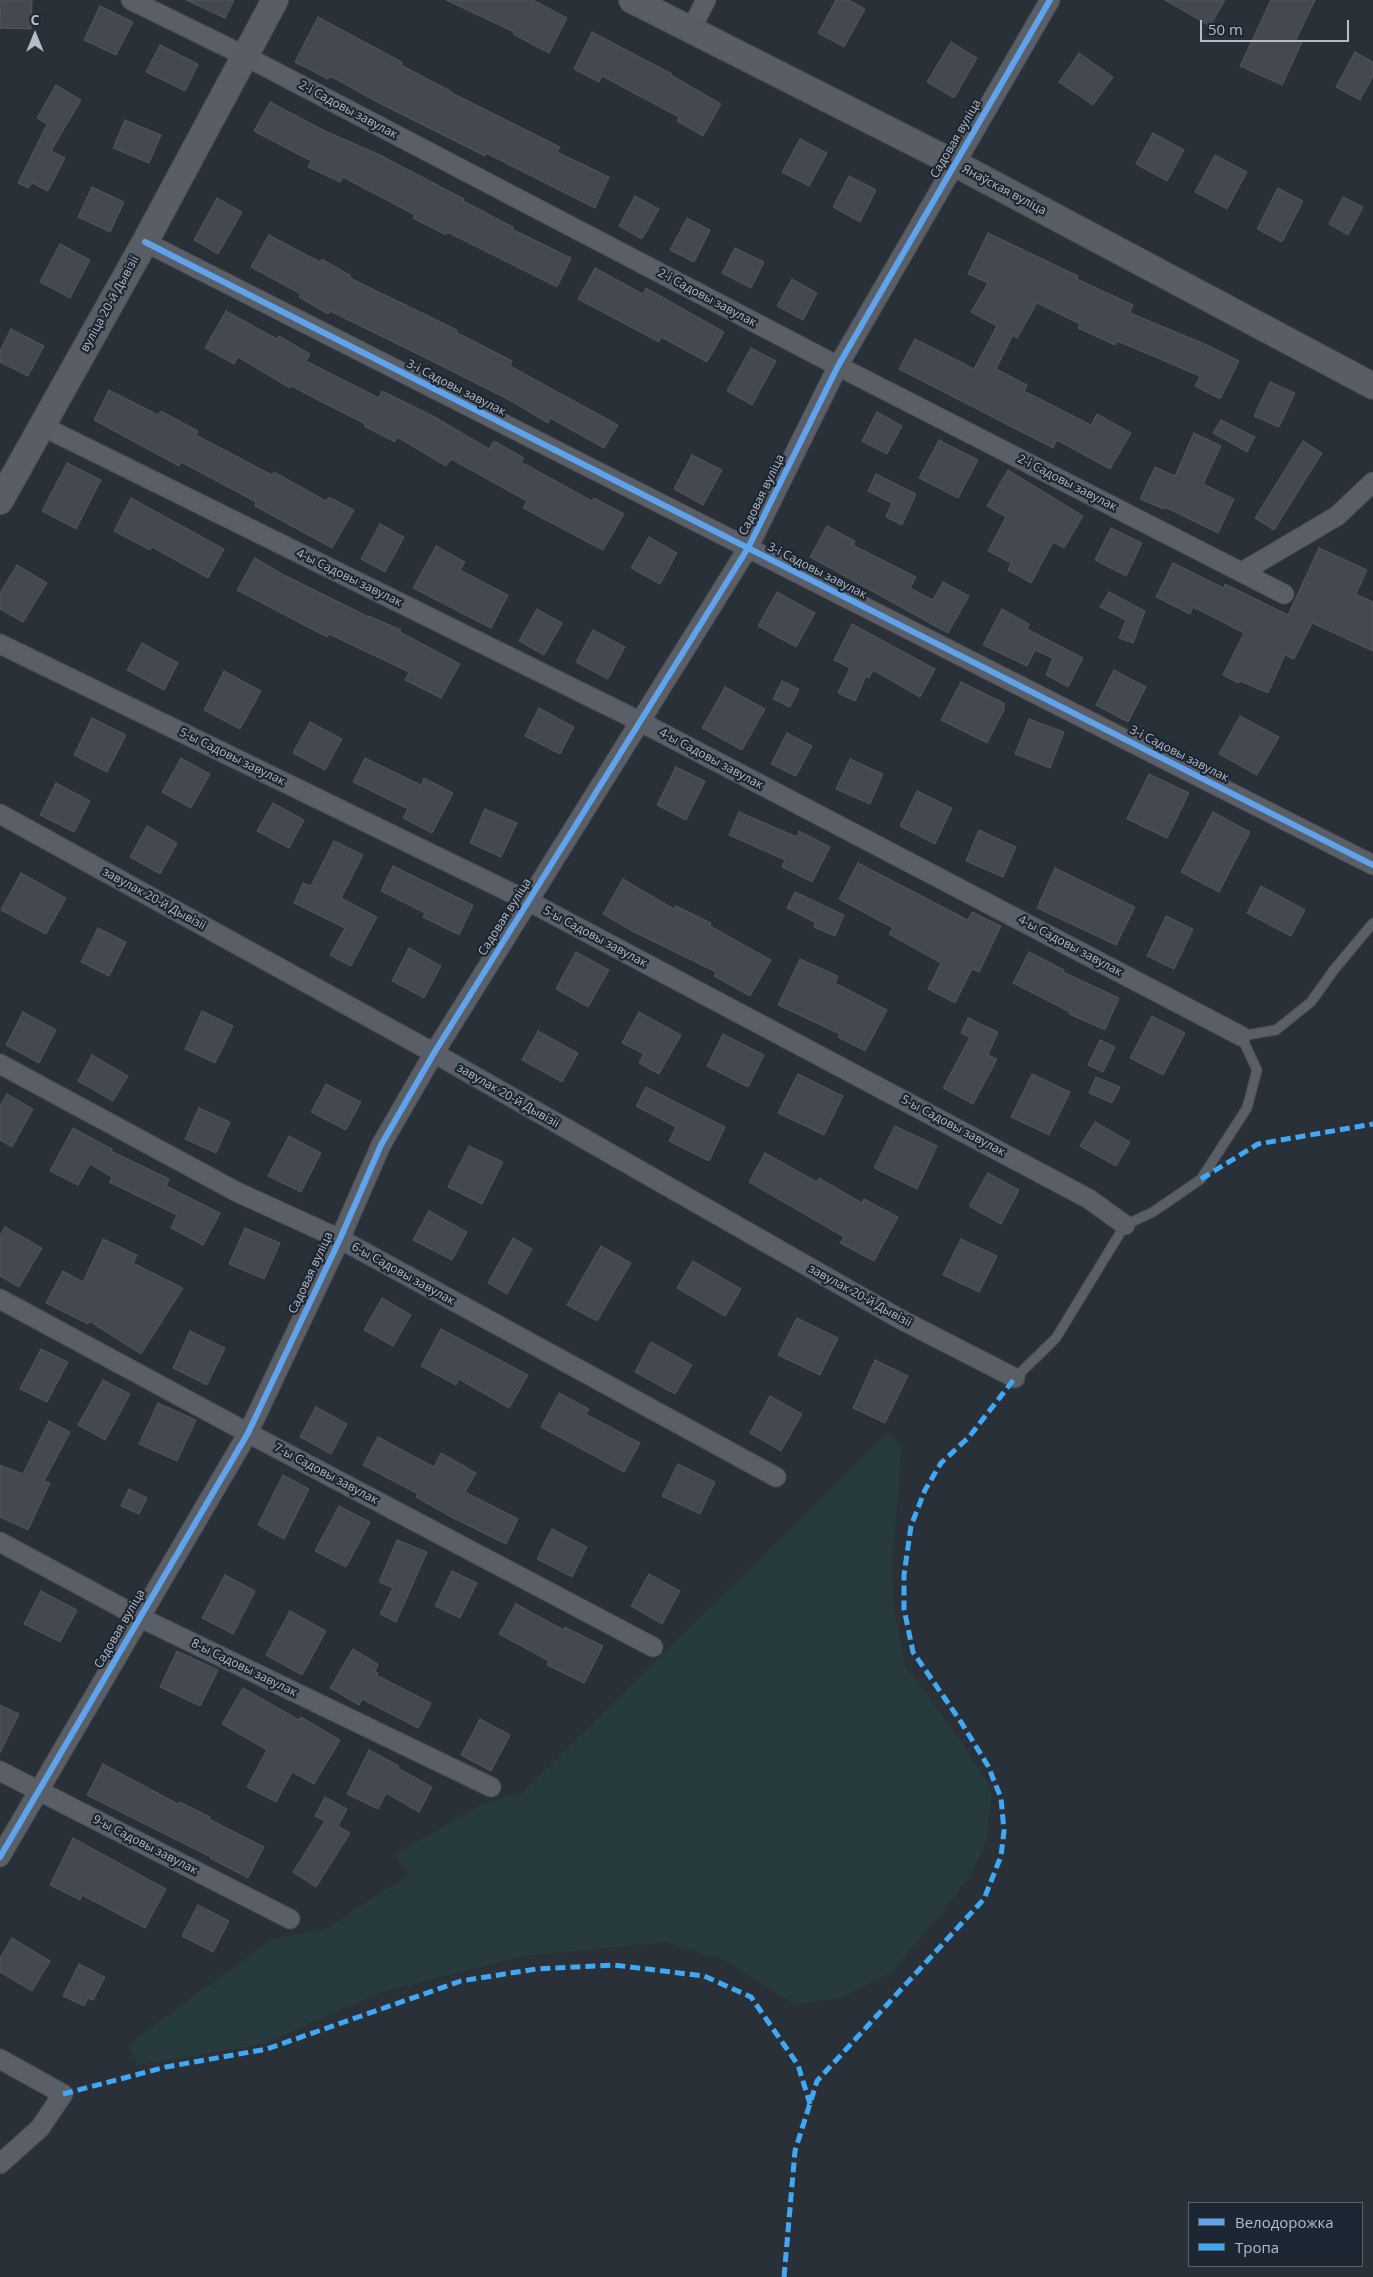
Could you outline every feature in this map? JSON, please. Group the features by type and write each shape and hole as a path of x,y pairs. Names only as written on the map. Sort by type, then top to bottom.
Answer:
{"street":[{"name":"2-і Садовы завулак","path":"131,0 245,56 838,366 1284,594"},
{"name":"вуліца 20-й Дывізіі","path":"0,501 145,242 275,0"},
{"name":"Янаўская вуліца","path":"632,0 954,164 1373,386"},
{"path":"690,31 706,0"},
{"name":"Садовая вуліца","path":"0,1857 248,1433 340,1239 381,1145 434,1053 748,548 838,366 1050,0"},
{"name":"3-і Садовы завулак","path":"145,242 1373,865"},
{"name":"4-ы Садовы завулак","path":"42,426 639,721 1241,1036"},
{"path":"1242,572 1338,516 1373,482"},
{"name":"5-ы Садовы завулак","path":"0,644 528,901 1089,1198 1125,1225"},
{"name":"завулак 20-й Дывізіі","path":"0,814 434,1053 900,1320 1015,1378"},
{"name":"6-ы Садовы завулак","path":"0,1064 238,1192 340,1239 776,1477"},
{"name":"7-ы Садовы завулак","path":"0,1299 248,1433 653,1647"},
{"name":"8-ы Садовы завулак","path":"0,1542 140,1617 490,1787"},
{"name":"9-ы Садовы завулак","path":"0,1771 290,1919"},
{"path":"0,2059 63,2094 40,2128 0,2164"}],"lane":[{"path":"1015,1378 1056,1338 1125,1225 1153,1212 1201,1179 1247,1108 1256,1070 1241,1036 1276,1030 1311,1002 1333,971 1373,923"}],"green space":[{"path":"888,1433 902,1448 892,1560 894,1609 905,1665 958,1737 992,1791 987,1839 971,1874 941,1914 891,1972 841,1998 793,2004 726,1961 667,1942 524,1956 378,1993 264,2044 137,2065 129,2044 272,1939 325,1929 409,1875 394,1855 483,1804 522,1793"}],"building":[{"path":"1,0 32,0 31,29 0,28"},
{"path":"186,0 234,0 225,18"},
{"path":"446,0 533,0 567,18 549,53 513,34 514,32"},
{"path":"836,0 849,0 865,9 844,47 818,33"},
{"path":"1165,0 1225,0 1210,26"},
{"path":"1271,0 1315,0 1296,40 1302,42 1282,85 1240,66"},
{"path":"100,6 133,22 116,55 84,40"},
{"path":"318,17 402,62 401,65 452,93 560,147 557,152 609,177 595,208 486,153 485,156 379,103 330,76 328,79 295,62"},
{"path":"592,32 672,74 721,104 703,136 677,121 679,117 602,76 599,82 574,69"},
{"path":"951,42 977,58 954,98 927,82"},
{"path":"160,45 198,64 185,91 146,72"},
{"path":"1355,52 1373,62 1373,76 1360,100 1336,87"},
{"path":"1079,53 1113,77 1093,105 1059,82"},
{"path":"56,85 81,100 51,151 65,158 48,191 32,183 28,188 18,183 47,124 37,118"},
{"path":"270,102 325,131 380,155 464,199 463,201 513,227 512,229 571,258 557,287 447,232 446,235 413,218 415,215 343,177 340,182 308,167 311,161 254,131"},
{"path":"125,120 161,135 149,163 113,148"},
{"path":"1153,133 1184,150 1167,181 1136,164"},
{"path":"800,139 827,153 809,186 782,172"},
{"path":"1215,155 1247,172 1227,209 1195,192"},
{"path":"849,176 876,190 860,222 833,207"},
{"path":"92,187 124,202 110,232 78,217"},
{"path":"1278,188 1303,201 1282,242 1257,229"},
{"path":"635,196 659,209 642,239 619,226"},
{"path":"1343,197 1363,207 1348,235 1329,224"},
{"path":"217,198 242,212 218,254 194,240"},
{"path":"687,218 710,230 694,262 670,250"},
{"path":"988,233 1078,276 1077,279 1133,305 1130,313 1207,345 1239,361 1220,399 1195,386 1200,376 1117,341 1115,345 1078,328 1080,324 1037,303 1017,338 1013,335 996,369 1027,385 1024,391 1091,425 1097,414 1131,433 1110,469 1057,440 1053,448 899,369 915,339 974,369 997,326 971,312 988,283 968,274"},
{"path":"269,235 320,262 322,259 351,276 350,278 457,330 456,332 512,361 510,366 618,425 604,448 550,418 548,423 511,401 330,311 328,314 299,297 301,294 251,267"},
{"path":"60,244 90,260 70,298 40,282"},
{"path":"735,248 764,262 751,288 722,273"},
{"path":"595,268 643,294 646,288 724,332 707,362 661,337 659,342 578,299"},
{"path":"792,279 817,293 803,320 777,306"},
{"path":"226,311 277,339 279,336 310,354 306,361 379,398 382,391 433,416 489,449 494,441 524,458 521,462 592,501 594,498 624,514 603,550 523,508 527,501 451,459 446,466 397,437 395,442 364,426 365,424 291,386 290,388 238,357 234,364 205,348"},
{"path":"11,329 44,346 28,376 0,362 0,351"},
{"path":"751,348 776,361 752,405 727,391"},
{"path":"1270,382 1295,393 1279,427 1254,416"},
{"path":"109,390 158,415 161,411 198,431 196,435 272,475 274,472 326,501 329,497 354,510 332,548 255,506 256,502 181,462 179,466 94,420"},
{"path":"877,412 902,426 887,454 862,441"},
{"path":"1221,420 1255,437 1247,452 1213,433"},
{"path":"1194,433 1221,446 1203,484 1234,499 1218,533 1165,507 1164,509 1140,499 1155,467 1175,476"},
{"path":"939,440 978,460 958,498 919,478"},
{"path":"1303,441 1322,453 1274,530 1255,518"},
{"path":"692,455 722,470 703,505 674,489"},
{"path":"67,463 101,480 76,529 42,511"},
{"path":"1008,470 1083,516 1064,548 1053,542 1031,583 1008,570 1011,563 988,551 1006,517 987,506"},
{"path":"876,474 916,494 902,525 886,517 892,503 868,491"},
{"path":"131,498 224,549 208,578 152,547 150,550 114,531"},
{"path":"380,524 404,537 385,572 361,559"},
{"path":"827,526 855,541 853,545 916,577 910,588 933,600 943,582 969,596 948,633 810,557"},
{"path":"1111,528 1142,543 1126,576 1095,560"},
{"path":"649,537 677,553 660,584 631,568"},
{"path":"436,546 465,562 460,570 508,595 491,628 413,588"},
{"path":"1319,548 1367,570 1356,594 1373,602 1373,651 1312,623 1294,659 1285,655 1268,693 1240,681 1238,683 1223,675 1244,633 1193,607 1190,614 1156,597 1173,563 1224,588 1225,584 1288,615"},
{"path":"255,558 282,574 369,617 401,630 400,632 460,664 441,698 405,680 409,672 329,634 327,637 237,590"},
{"path":"17,565 47,583 23,622 0,609 0,593"},
{"path":"777,592 815,613 796,647 758,626"},
{"path":"1109,592 1145,611 1133,643 1119,638 1126,620 1100,607"},
{"path":"537,609 562,623 544,655 519,641"},
{"path":"1002,609 1029,624 1027,629 1083,658 1068,687 1046,675 1053,658 1035,650 1027,666 983,645"},
{"path":"852,624 935,669 920,697 873,670 869,678 866,676 855,701 838,693 850,668 834,660"},
{"path":"593,630 625,647 608,679 576,662"},
{"path":"142,643 178,663 164,690 127,670"},
{"path":"1114,670 1146,687 1128,722 1096,705"},
{"path":"224,671 261,691 240,729 204,710"},
{"path":"782,681 799,689 790,707 773,699"},
{"path":"961,682 1004,703 1004,710 987,743 941,720"},
{"path":"725,687 765,709 742,750 702,728"},
{"path":"539,708 574,727 560,754 525,736"},
{"path":"1240,716 1279,737 1257,775 1219,754"},
{"path":"92,718 126,735 107,772 74,755"},
{"path":"1029,719 1064,732 1050,768 1015,754"},
{"path":"310,722 342,739 325,770 293,753"},
{"path":"787,733 812,746 796,776 771,764"},
{"path":"181,758 210,774 191,808 162,792"},
{"path":"365,758 421,785 424,778 453,793 432,833 403,818 408,809 353,782"},
{"path":"850,759 883,774 870,804 836,789"},
{"path":"676,767 705,781 686,820 657,805"},
{"path":"1149,774 1189,793 1167,838 1127,819"},
{"path":"56,783 90,801 74,832 40,815"},
{"path":"917,791 952,808 935,844 900,826"},
{"path":"273,803 304,820 289,848 257,831"},
{"path":"485,809 517,823 501,857 470,843"},
{"path":"739,812 797,837 799,831 830,847 812,882 782,867 785,860 729,835"},
{"path":"1213,812 1250,832 1219,892 1181,872"},
{"path":"147,826 177,843 160,874 130,857"},
{"path":"979,830 1016,847 1003,877 966,861"},
{"path":"334,841 363,855 341,898 377,917 351,966 330,955 345,928 294,903 303,883 311,886"},
{"path":"858,863 968,920 972,912 1001,926 979,972 972,969 955,1003 928,989 941,963 889,934 893,928 839,899"},
{"path":"393,866 473,905 459,935 423,917 425,913 381,891"},
{"path":"1055,868 1135,907 1116,945 1037,908"},
{"path":"21,873 66,898 46,934 1,910"},
{"path":"623,879 674,909 676,906 711,923 710,926 771,960 750,996 714,976 716,972 634,932 603,914"},
{"path":"1261,886 1305,910 1291,936 1247,913"},
{"path":"795,892 844,915 835,936 814,927 816,923 787,908"},
{"path":"1166,916 1193,929 1174,969 1147,956"},
{"path":"98,928 126,942 109,976 81,962"},
{"path":"409,948 441,966 424,998 392,981"},
{"path":"576,952 609,970 588,1007 556,989"},
{"path":"1029,952 1064,970 1063,972 1119,998 1105,1030 1069,1014 1070,1012 1013,983"},
{"path":"800,959 838,976 835,983 887,1010 865,1051 838,1037 840,1034 778,1005"},
{"path":"202,1011 233,1026 215,1063 185,1049"},
{"path":"23,1012 56,1030 39,1063 6,1045"},
{"path":"639,1012 681,1035 659,1074 639,1063 644,1054 622,1043"},
{"path":"1152,1016 1185,1033 1163,1075 1130,1058"},
{"path":"968,1018 998,1032 988,1055 997,1059 973,1104 943,1088 970,1037 961,1033"},
{"path":"538,1031 578,1053 562,1082 522,1060"},
{"path":"723,1034 764,1055 748,1087 707,1066"},
{"path":"1100,1040 1115,1047 1103,1072 1088,1065"},
{"path":"92,1055 128,1076 113,1101 78,1081"},
{"path":"798,1074 843,1096 824,1135 778,1113"},
{"path":"1032,1074 1070,1092 1049,1135 1011,1117"},
{"path":"1096,1077 1120,1087 1112,1103 1089,1093"},
{"path":"326,1084 361,1102 346,1130 311,1112"},
{"path":"646,1087 725,1127 709,1161 669,1141 676,1127 636,1106"},
{"path":"7,1094 33,1109 12,1147 0,1140 0,1106"},
{"path":"199,1108 230,1122 216,1153 185,1139"},
{"path":"1095,1122 1130,1142 1116,1166 1080,1146"},
{"path":"895,1126 937,1146 917,1189 874,1168"},
{"path":"73,1128 112,1149 111,1151 169,1179 166,1186 220,1213 203,1245 171,1228 177,1215 109,1182 112,1177 90,1164 78,1185 50,1171"},
{"path":"289,1136 321,1153 301,1192 268,1176"},
{"path":"469,1146 503,1162 482,1204 448,1187"},
{"path":"765,1153 817,1182 819,1178 862,1203 864,1199 898,1217 874,1261 840,1243 844,1237 749,1182"},
{"path":"988,1173 1019,1190 1001,1224 969,1206"},
{"path":"429,1211 467,1232 452,1260 413,1240"},
{"path":"5,1227 42,1248 19,1287 0,1276 0,1235"},
{"path":"245,1228 280,1243 264,1279 229,1264"},
{"path":"513,1238 532,1249 507,1294 488,1283"},
{"path":"103,1239 137,1255 133,1263 183,1288 141,1354 89,1321 88,1324 46,1303 63,1271 83,1282"},
{"path":"961,1239 997,1256 979,1292 943,1275"},
{"path":"601,1246 631,1263 597,1321 567,1305"},
{"path":"693,1261 741,1289 725,1316 677,1288"},
{"path":"382,1298 411,1315 393,1346 364,1330"},
{"path":"797,1318 838,1338 820,1375 778,1355"},
{"path":"441,1329 528,1375 509,1408 459,1379 456,1385 421,1366"},
{"path":"190,1331 225,1348 207,1385 173,1368"},
{"path":"651,1342 692,1365 675,1394 635,1372"},
{"path":"41,1349 68,1362 47,1402 20,1389"},
{"path":"875,1360 908,1376 885,1423 853,1408"},
{"path":"103,1380 130,1394 105,1440 78,1425"},
{"path":"559,1393 589,1409 586,1414 640,1443 624,1472 541,1427"},
{"path":"770,1396 802,1414 781,1451 750,1433"},
{"path":"158,1403 196,1420 177,1461 139,1444"},
{"path":"316,1407 347,1424 331,1454 300,1437"},
{"path":"49,1421 70,1432 44,1481 50,1483 28,1530 0,1517 0,1465 23,1474"},
{"path":"378,1437 434,1467 441,1453 476,1473 465,1492 518,1519 506,1544 451,1517 416,1497 418,1494 363,1465"},
{"path":"678,1464 715,1482 700,1514 662,1496"},
{"path":"283,1475 309,1489 284,1539 258,1525"},
{"path":"129,1489 147,1498 139,1514 121,1506"},
{"path":"339,1506 370,1522 346,1567 315,1551"},
{"path":"552,1529 587,1547 572,1577 537,1559"},
{"path":"397,1540 427,1552 396,1622 380,1614 393,1588 379,1582"},
{"path":"452,1571 477,1583 460,1618 435,1606"},
{"path":"649,1574 680,1591 662,1624 631,1606"},
{"path":"225,1575 255,1591 233,1634 202,1618"},
{"path":"41,1591 77,1610 60,1642 24,1624"},
{"path":"516,1604 564,1630 565,1627 603,1646 584,1683 547,1665 549,1661 499,1634"},
{"path":"290,1611 326,1631 302,1675 266,1655"},
{"path":"353,1649 378,1664 375,1672 378,1673 376,1675 431,1703 418,1728 362,1699 359,1705 330,1688"},
{"path":"177,1651 218,1670 200,1706 160,1687"},
{"path":"243,1688 299,1720 301,1717 340,1740 314,1784 292,1772 276,1802 247,1787 267,1750 222,1724"},
{"path":"0,1705 19,1714 0,1753"},
{"path":"480,1719 510,1735 491,1771 461,1755"},
{"path":"369,1750 432,1787 419,1812 386,1793 378,1809 347,1794"},
{"path":"103,1764 178,1804 180,1802 210,1817 209,1819 264,1847 248,1878 211,1857 87,1795"},
{"path":"325,1797 347,1809 338,1826 350,1833 316,1887 293,1872 325,1821 315,1816"},
{"path":"73,1838 166,1889 145,1928 82,1895 80,1900 50,1885"},
{"path":"198,1905 229,1921 213,1952 182,1936"},
{"path":"12,1938 50,1961 32,1991 0,1972 0,1958"},
{"path":"79,1964 105,1977 93,2000 88,1998 84,2006 63,1996"}],"marked path":[{"path":"1201,1179 1258,1144 1373,1124"},
{"path":"784,2277 795,2151 817,2081 984,1899 1001,1856 1004,1831 1001,1798 988,1766 961,1722 913,1652 904,1609 904,1575 911,1526 925,1490 941,1463 969,1437 1015,1378"},
{"path":"63,2094 166,2067 267,2049 461,1981 536,1969 614,1965 704,1976 751,1997 798,2065 810,2104"}],"cycle path":[{"path":"0,1857 248,1433 340,1239 381,1145 434,1053 748,548 838,366 1050,0"},
{"path":"145,242 1373,865"}]}
